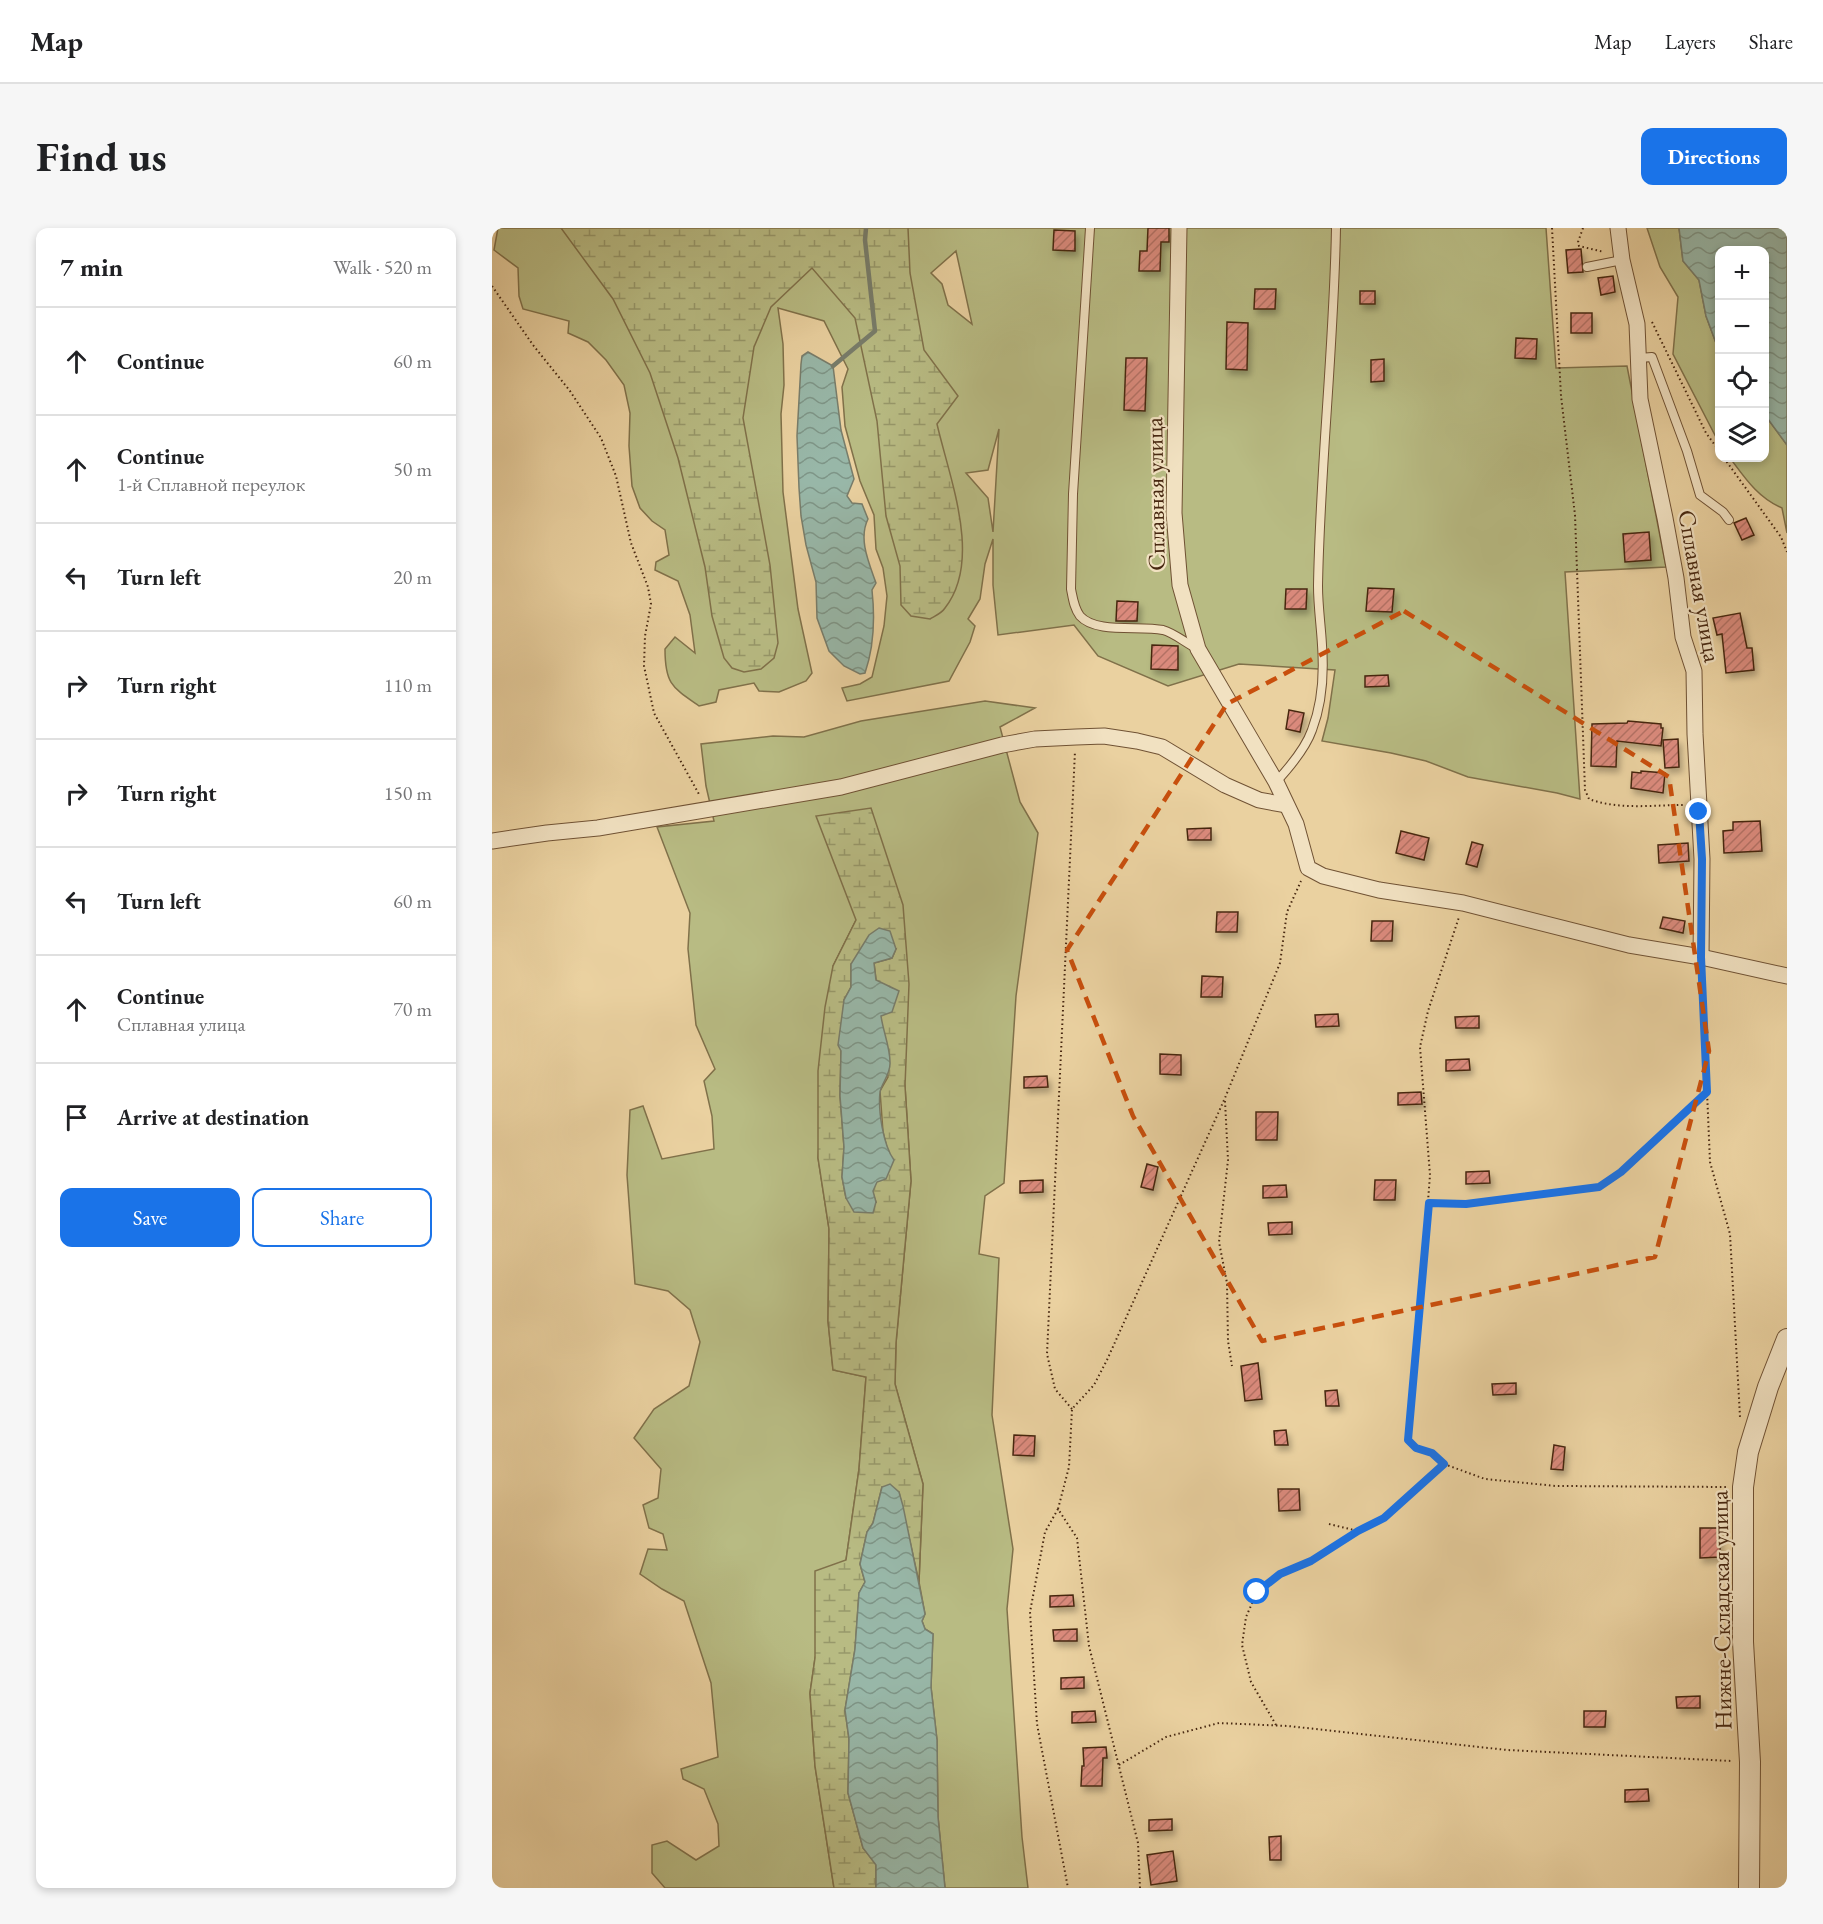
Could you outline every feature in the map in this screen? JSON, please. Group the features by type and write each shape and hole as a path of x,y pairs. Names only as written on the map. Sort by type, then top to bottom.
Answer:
{"street":[{"name":"Сплавная улица","path":"1179,228 1174,513 1180,585 1198,649 1276,782 1296,824 1308,868"},
{"name":"Сплавная улица","path":"1618,228 1616,257 1637,324 1640,399 1665,518 1683,637 1694,671 1702,859 1701,957"},
{"path":"492,841 598,828 841,787 1002,745 1035,739 1076,737 1104,736 1162,747 1225,785 1259,800 1286,805"},
{"path":"1308,868 1323,876 1379,890 1463,903 1629,945 1701,957 1787,976"},
{"name":"Нижне-Складская улица","path":"1749,1888 1750,1762 1743,1642 1743,1487 1751,1442 1768,1387 1787,1339"}],"lane":[{"path":"1090,228 1073,494 1071,589 1074,605 1079,615 1088,623 1107,627 1164,630 1198,649"},
{"path":"1276,782 1288,770 1312,732 1321,689 1322,647 1318,589 1336,228"},
{"path":"1587,267 1616,257"},
{"path":"1639,358 1652,357 1687,450 1700,495 1730,520"}],"path":[{"path":"1552,228 1561,396 1575,515 1586,790 1589,799 1615,805 1699,804"},
{"path":"1583,228 1578,242 1579,246 1616,257"},
{"path":"492,286 602,438 616,476 631,543 648,587 651,604 645,636 644,666 654,713 707,809"},
{"path":"1649,316 1706,433 1715,446"},
{"path":"1727,462 1781,537 1787,552"},
{"path":"1072,1409 1055,1389 1047,1354 1076,737"},
{"path":"1068,1888 1037,1724 1030,1612 1045,1532 1058,1509 1069,1467 1072,1409 1094,1385 1107,1360 1225,1098 1280,963 1287,912 1308,868"},
{"path":"1463,903 1428,1011 1420,1047 1430,1175 1408,1440 1416,1448 1432,1453 1444,1464 1485,1479 1546,1485 1743,1487"},
{"path":"1701,957 1710,1162 1730,1234 1742,1426"},
{"path":"1429,1203 1466,1204 1599,1187 1621,1172 1707,1092"},
{"path":"1225,1098 1228,1160 1219,1242 1227,1284 1228,1341 1232,1366"},
{"path":"1276,1725 1251,1682 1242,1645 1246,1617 1257,1592 1280,1574 1311,1561 1358,1531 1384,1518 1444,1464"},
{"path":"1058,1509 1077,1538 1089,1646 1138,1843 1140,1888"},
{"path":"1329,1524 1358,1531"},
{"path":"1118,1766 1166,1737 1219,1723 1276,1725 1507,1750 1750,1762"}],"highlighted area":[{"path":"1404,611 1669,777 1709,1051 1655,1257 1262,1341 1133,1116 1067,950 1227,704"}],"green space":[{"path":"498,228 1546,228 1556,368 1627,366 1666,567 1565,572 1580,799 1468,777 1426,761 1391,753 1322,741 1335,670 1239,664 1168,686 1098,656 1074,625 998,635 993,585 993,539 985,564 980,599 968,619 975,626 970,642 949,681 847,701 842,688 860,684 872,677 884,626 887,596 883,568 876,549 874,515 860,481 845,426 842,387 848,369 824,321 778,308 783,344 784,385 781,414 783,492 798,609 812,673 806,681 779,692 759,691 754,683 719,690 716,702 699,706 676,689 667,670 665,649 675,637 695,653 690,615 678,581 655,570 656,562 669,555 665,530 652,521 640,508 632,486 629,446 630,413 624,385 606,360 588,342 568,333 569,321 523,309 519,296 518,268 494,250","holes":["956,251 972,324 948,305 942,284 931,273","999,429 993,532 988,498 966,473 988,470"]},
{"path":"561,228 908,228 910,273 924,350 958,396 937,424 955,493 962,543 961,566 956,588 945,608 930,619 911,616 901,605 900,566 886,516 877,421 855,318 812,268 771,307 754,347 743,418 770,565 778,643 774,658 761,669 744,672 732,668 724,658 712,616 705,567 678,458 650,373 613,299"},
{"path":"1647,228 1679,228 1683,261 1699,280 1706,316 1715,340 1715,435 1673,354 1678,297 1660,267"},
{"path":"1769,420 1787,445 1787,533 1782,508 1766,499 1733,462 1769,462"},
{"path":"985,701 1035,708 1000,727 1020,802 1038,833 1016,996 1004,1183 985,1196 979,1254 999,1258 992,1415 1013,1549 1007,1609 1022,1837 1028,1888 945,1888 938,1817 937,1740 931,1687 933,1634 925,1629 922,1621 925,1614 919,1582 923,1484 895,1384 896,1343 911,1181 905,1086 856,920 833,966 818,1158 829,1229 828,1321 833,1370 866,1377 859,1469 846,1560 815,1658 810,1693 815,1766 834,1888 665,1888 652,1873 652,1845 667,1841 696,1860 719,1846 718,1824 704,1789 683,1779 681,1769 718,1757 711,1683 684,1601 640,1574 648,1549 667,1550 663,1534 649,1528 643,1505 658,1498 661,1469 634,1438 654,1409 689,1386 700,1342 690,1310 668,1291 635,1284 627,1175 630,1110 643,1106 662,1159 714,1149 712,1116 704,1081 715,1069 696,1025 688,949 690,913 657,827 714,821 706,786 701,744 773,736 804,737 861,721"},
{"path":"871,808 903,905 909,984 905,1086 911,1181 896,1343 895,1384 923,1484 919,1582 899,1492 882,1487 873,1523 867,1532 860,1564 865,1582 859,1593 855,1649 845,1710 849,1739 848,1793 863,1848 876,1864 876,1888 834,1888 815,1766 810,1693 815,1658 815,1571 846,1560 859,1469 866,1377 833,1370 828,1321 829,1229 818,1158 818,1071 825,1007 833,966 856,920 816,816","holes":["896,949 892,958 874,963 888,1077 880,1091 883,1132 888,1152 872,1191 876,1202 846,1198 842,1177 844,1147 840,1096 844,1000 851,987 851,964"]}],"water":[{"path":"1679,228 1787,228 1787,445 1769,420 1769,246 1715,246 1715,340 1706,316 1699,280 1683,261"},
{"path":"808,352 833,366 841,430 854,479 847,496 852,503 862,504 868,519 864,543 876,583 872,590 872,643 865,673 860,674 844,666 829,651 817,618 816,582 801,516 797,436 802,356"},
{"path":"879,928 890,931 896,949 892,958 874,963 876,980 899,991 892,1012 881,1016 890,1062 880,1092 880,1108 884,1137 894,1160 886,1179 877,1182 873,1191 876,1202 873,1213 854,1212 846,1198 842,1177 844,1147 840,1096 841,1051 838,1045 844,1000 851,987 851,964 869,935"},
{"path":"890,1484 899,1492 903,1506 925,1614 922,1621 925,1629 933,1634 931,1687 937,1740 938,1817 945,1888 876,1888 876,1865 863,1848 848,1793 849,1739 845,1710 855,1649 859,1593 865,1582 860,1564 867,1532 873,1523 882,1487"}],"building":[{"path":"1148,228 1169,228 1169,242 1161,242 1160,271 1139,271 1140,251 1147,251"},
{"path":"1054,230 1075,231 1075,251 1053,250"},
{"path":"1581,249 1583,272 1568,273 1566,250"},
{"path":"1613,276 1615,292 1601,295 1598,278"},
{"path":"1255,289 1276,289 1275,309 1254,309"},
{"path":"1360,291 1375,291 1375,304 1360,304"},
{"path":"1571,313 1592,313 1592,333 1571,333"},
{"path":"1227,322 1248,323 1247,370 1226,369"},
{"path":"1516,338 1537,339 1536,359 1515,358"},
{"path":"1126,358 1147,358 1145,411 1124,410"},
{"path":"1384,359 1384,381 1371,382 1371,360"},
{"path":"1746,518 1754,535 1742,540 1734,523"},
{"path":"1649,532 1651,560 1625,562 1623,534"},
{"path":"1368,588 1394,589 1392,612 1366,611"},
{"path":"1286,589 1307,589 1306,609 1285,609"},
{"path":"1117,601 1138,602 1137,621 1116,621"},
{"path":"1740,613 1747,648 1752,648 1754,670 1726,673 1722,634 1717,635 1713,618"},
{"path":"1152,645 1178,646 1178,670 1151,669"},
{"path":"1388,675 1389,686 1365,687 1365,676"},
{"path":"1289,710 1304,713 1300,732 1286,729"},
{"path":"1628,721 1661,724 1663,728 1661,746 1617,741 1616,767 1591,766 1592,724 1627,723"},
{"path":"1678,739 1679,767 1665,768 1663,740"},
{"path":"1641,771 1665,773 1663,793 1631,788 1632,772 1641,773"},
{"path":"1760,821 1762,851 1724,853 1723,831 1733,830 1733,822"},
{"path":"1211,828 1211,840 1188,840 1187,829"},
{"path":"1401,831 1429,838 1424,860 1396,853"},
{"path":"1472,842 1483,845 1477,867 1466,864"},
{"path":"1688,843 1689,861 1659,863 1658,845"},
{"path":"1217,912 1238,912 1237,932 1216,932"},
{"path":"1663,917 1685,921 1683,933 1660,928"},
{"path":"1372,921 1393,921 1392,941 1371,941"},
{"path":"1202,976 1223,977 1222,997 1201,997"},
{"path":"1338,1014 1339,1026 1316,1027 1315,1015"},
{"path":"1479,1016 1479,1028 1456,1028 1455,1017"},
{"path":"1160,1054 1181,1055 1181,1075 1160,1074"},
{"path":"1469,1059 1470,1070 1446,1071 1446,1060"},
{"path":"1047,1076 1048,1087 1024,1088 1024,1077"},
{"path":"1421,1092 1422,1104 1398,1105 1398,1093"},
{"path":"1256,1112 1278,1112 1277,1140 1256,1140"},
{"path":"1147,1164 1158,1167 1153,1190 1141,1187"},
{"path":"1489,1171 1490,1183 1466,1184 1466,1172"},
{"path":"1043,1180 1043,1192 1020,1193 1020,1181"},
{"path":"1375,1180 1396,1180 1395,1200 1374,1200"},
{"path":"1286,1185 1287,1197 1263,1198 1263,1186"},
{"path":"1292,1222 1292,1234 1269,1235 1268,1223"},
{"path":"1258,1363 1262,1399 1245,1401 1241,1366"},
{"path":"1516,1383 1516,1394 1493,1395 1492,1384"},
{"path":"1337,1390 1339,1406 1326,1406 1325,1391"},
{"path":"1286,1430 1288,1445 1275,1445 1274,1431"},
{"path":"1014,1435 1035,1436 1034,1456 1013,1455"},
{"path":"1554,1445 1565,1447 1563,1470 1551,1469"},
{"path":"1278,1489 1299,1489 1300,1510 1279,1511"},
{"path":"1700,1528 1720,1528 1720,1557 1700,1558"},
{"path":"1073,1595 1074,1606 1050,1607 1050,1596"},
{"path":"1077,1629 1077,1641 1054,1641 1053,1630"},
{"path":"1084,1677 1084,1688 1061,1689 1061,1678"},
{"path":"1700,1696 1700,1708 1677,1708 1676,1697"},
{"path":"1095,1711 1096,1722 1072,1723 1072,1712"},
{"path":"1584,1711 1606,1711 1605,1727 1584,1727"},
{"path":"1106,1747 1107,1758 1103,1758 1102,1786 1081,1786 1082,1766 1084,1766 1083,1748"},
{"path":"1648,1789 1649,1801 1625,1802 1625,1790"},
{"path":"1172,1819 1172,1830 1149,1831 1149,1820"},
{"path":"1281,1836 1281,1860 1270,1860 1269,1837"},
{"path":"1173,1851 1177,1881 1151,1885 1147,1855"}],"waterway":[{"path":"833,366 875,331 865,240 866,228"}],"route":[{"path":"1257,1592 1280,1574 1311,1561 1358,1531 1384,1518 1444,1464 1432,1453 1416,1448 1408,1440 1429,1203 1466,1204 1599,1187 1621,1172 1707,1092 1701,957 1702,833 1699,812"}]}
